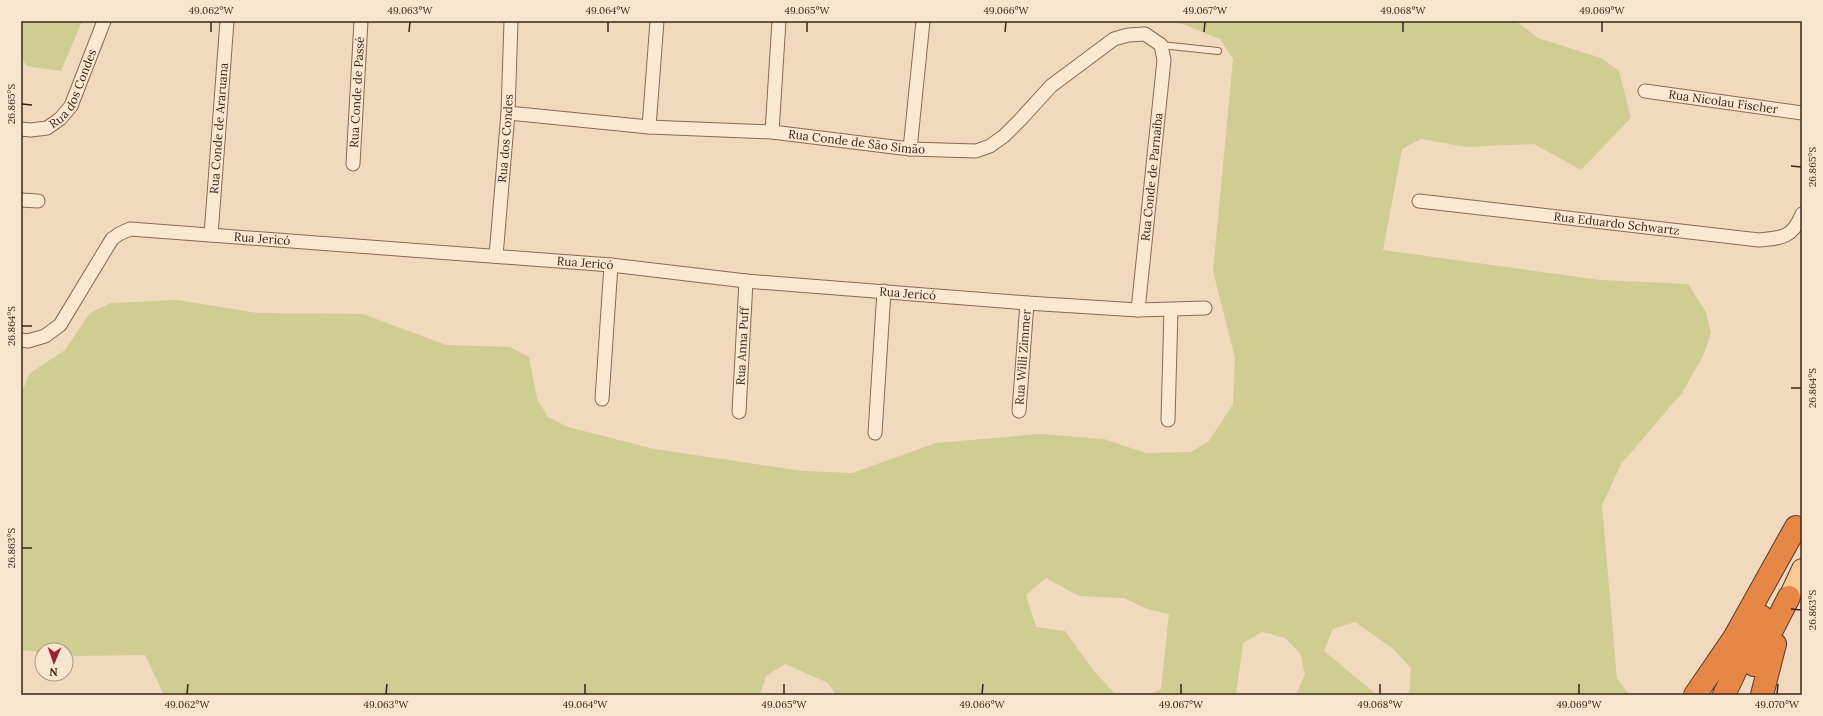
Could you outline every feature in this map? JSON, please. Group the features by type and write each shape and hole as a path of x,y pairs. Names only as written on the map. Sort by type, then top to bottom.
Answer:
{"highway":[{"path":"1695,695 1734,638 1799,521"},
{"path":"1724,695 1767,602 1799,521"},
{"path":"1738,695 1789,597"},
{"path":"1762,695 1769,663 1789,597"}],"main road":[{"path":"1789,597 1802,569"}],"street":[{"name":"Rua dos Condes","path":"21,128 31,130 47,128 60,119 71,106 104,21"},
{"name":"Rua Conde de Araruana","path":"211,235 227,21"},
{"name":"Rua Conde de Passé","path":"353,164 361,21"},
{"name":"Rua dos Condes","path":"496,256 508,113 511,21"},
{"path":"649,127 657,21"},
{"path":"772,132 779,21"},
{"path":"910,149 923,21"},
{"name":"Rua Conde de São Simão","path":"508,113 649,127 772,132 910,149 976,151 990,146 1020,120 1051,86 1114,39 1128,35 1146,34 1161,45"},
{"name":"Rua Conde de Parnaíba","path":"1138,310 1164,60 1161,45"},
{"name":"Rua Nicolau Fischer","path":"1646,91 1802,112"},
{"path":"21,200 38,201"},
{"name":"Rua Eduardo Schwartz","path":"1419,201 1760,240 1783,238 1796,228 1802,214"},
{"name":"Rua Jericó","path":"21,340 28,341 45,336 60,325 112,239 130,229 611,265 746,281 1027,303 1138,310 1205,308"},
{"path":"602,399 611,265"},
{"name":"Rua Anna Puff","path":"739,412 746,281"},
{"path":"875,433 884,291"},
{"name":"Rua Willi Zimmer","path":"1019,411 1027,303"},
{"path":"1168,420 1171,310"}],"lane":[{"path":"1161,45 1218,51"}],"shaded area":[{"path":"21,21 82,21 61,71 26,66 21,53"},
{"path":"1175,21 1516,21 1538,38 1601,58 1619,71 1631,118 1581,170 1534,144 1466,147 1421,139 1402,149 1383,250 1600,280 1688,284 1706,312 1711,333 1704,354 1682,393 1621,464 1602,505 1617,679 1630,695 1409,695 1411,668 1392,648 1355,622 1333,629 1324,651 1377,695 1296,695 1305,674 1300,653 1285,638 1262,632 1243,643 1236,695 1147,695 1161,689 1169,614 1147,609 1124,598 1079,596 1046,578 1026,595 1036,627 1065,631 1093,670 1116,695 836,695 828,683 785,664 766,676 760,695 164,695 145,655 74,656 74,642 34,642 34,651 21,650 21,394 30,373 65,350 90,313 111,303 177,300 257,313 363,314 446,345 510,347 529,357 537,399 548,417 568,427 654,449 803,471 852,473 936,443 1040,434 1104,439 1146,453 1191,452 1209,441 1233,404 1235,358 1213,271 1233,59 1220,39"}]}
